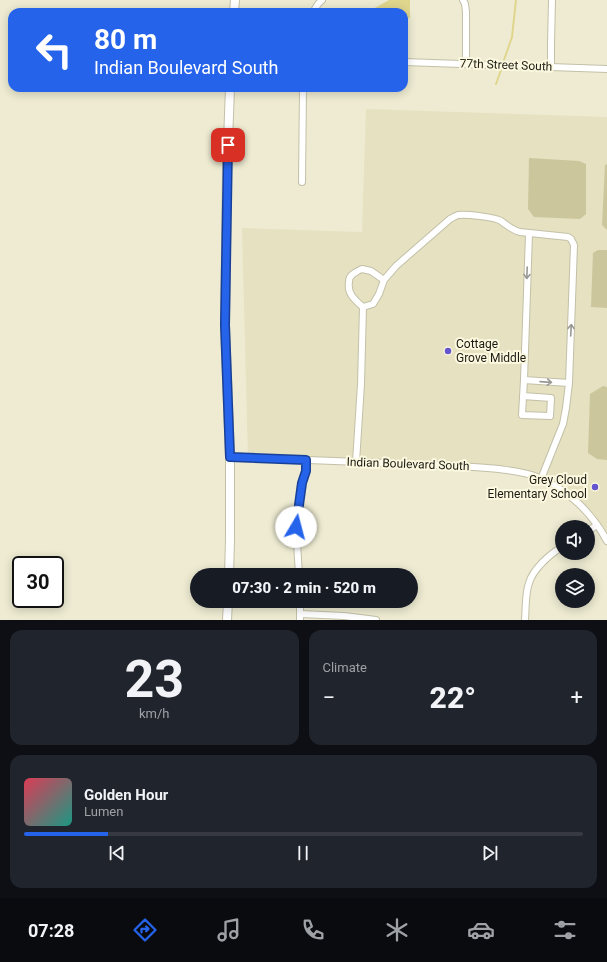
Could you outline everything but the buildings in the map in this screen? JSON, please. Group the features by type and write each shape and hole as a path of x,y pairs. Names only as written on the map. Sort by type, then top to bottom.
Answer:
{"main road":[{"path":"229,568 230,457 225,325 227,168 230,92"},
{"path":"227,620 228,608"}],"street":[{"path":"316,8 322,0"},
{"path":"463,0 466,12 466,64"},
{"path":"551,66 552,0"},
{"name":"77th Street South","path":"408,62 607,69"},
{"path":"302,182 304,92"},
{"path":"363,307 373,304 380,294 384,280 396,266 450,219 456,216 460,215 494,218 501,221 514,231 529,234 568,237 571,239 574,245 569,383 566,408 562,424 541,479"},
{"path":"523,396 551,398 550,416 522,415 529,234"},
{"path":"356,462 361,384 363,307 350,293 348,287 349,279 353,274 362,269 371,271 384,280"},
{"path":"524,380 569,383"},
{"name":"Indian Boulevard South","path":"230,457 480,467 518,471 538,477 564,491 582,507 605,533 607,542"},
{"path":"299,568 296,527 302,483 306,471 306,460"},
{"path":"525,620 527,593 531,578 542,563 555,552"},
{"path":"300,617 344,616 376,620"}],"shaded area":[{"path":"389,0 410,0 410,18 408,19 408,8 375,8"},
{"path":"366,109 607,117 607,542 603,534 595,525 595,520 590,520 564,491 518,471 248,458 242,228 362,232"},
{"path":"529,158 579,161 586,164 586,214 580,219 534,217 528,209"},
{"path":"607,164 607,230 602,225 605,165"},
{"path":"598,250 607,250 607,308 591,307 593,253"},
{"path":"603,386 607,387 607,460 597,459 588,453 590,394"}],"waterway":[{"path":"504,60 512,37 516,0"},
{"path":"496,84 501,70"}],"place":[{"name":"Cottage Grove Middle","path":"448,351"},
{"name":"Grey Cloud Elementary School","path":"595,487"}],"route":[{"path":"228,145 225,325 230,457 306,460 306,471 302,483 296,527"}]}
